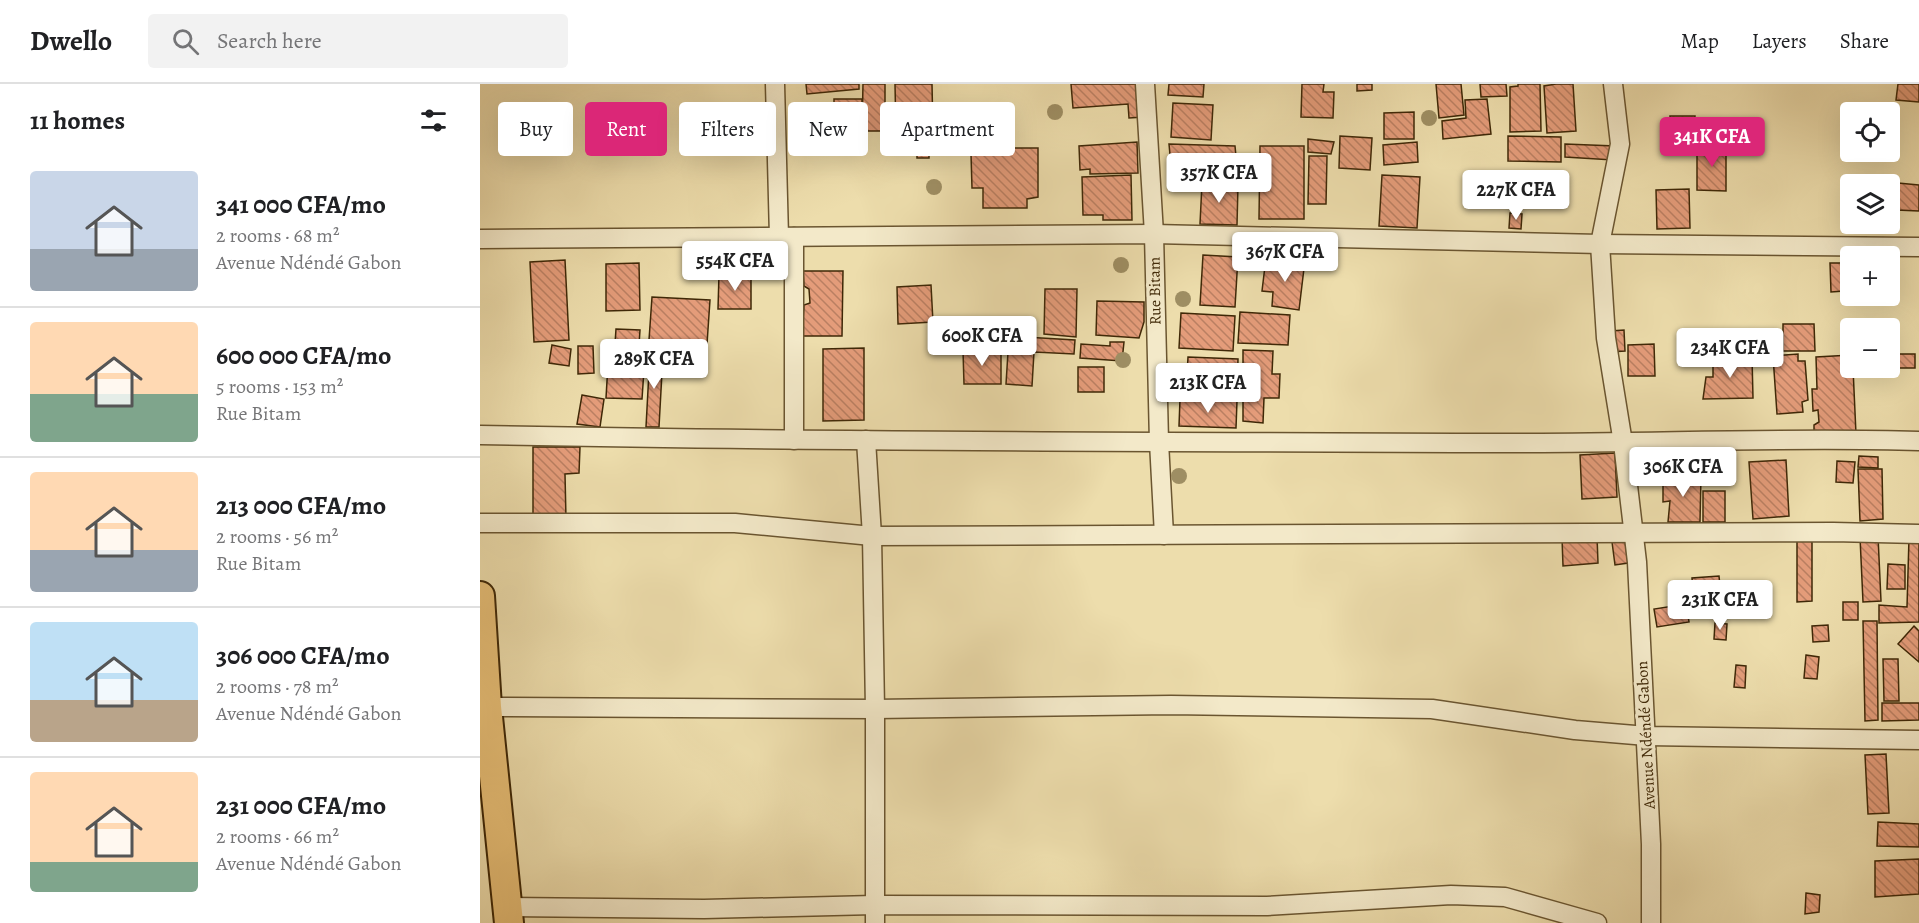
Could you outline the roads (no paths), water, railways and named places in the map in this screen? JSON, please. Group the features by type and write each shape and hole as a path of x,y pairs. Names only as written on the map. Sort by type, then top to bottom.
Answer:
{"highway":[{"path":"480,596 482,650 508,915"}],"street":[{"path":"775,84 787,237 794,440"},
{"name":"Rue Bitam","path":"1145,84 1154,234 1159,442 1164,534"},
{"name":"Avenue Ndéndé Gabon","path":"1613,84 1620,144 1600,244 1606,338 1623,443 1634,533 1647,736 1651,923"},
{"path":"480,239 1154,234 1600,244 1919,247"},
{"path":"480,435 1159,442 1623,443 1829,438 1919,441"},
{"path":"866,440 872,536 875,923"},
{"path":"480,523 735,523 872,536 1833,532 1919,534"},
{"path":"487,706 875,709 1171,705 1432,709 1575,730 1647,736 1919,740"},
{"path":"508,915 874,904 1269,915 1451,895 1505,897 1597,923"}]}
